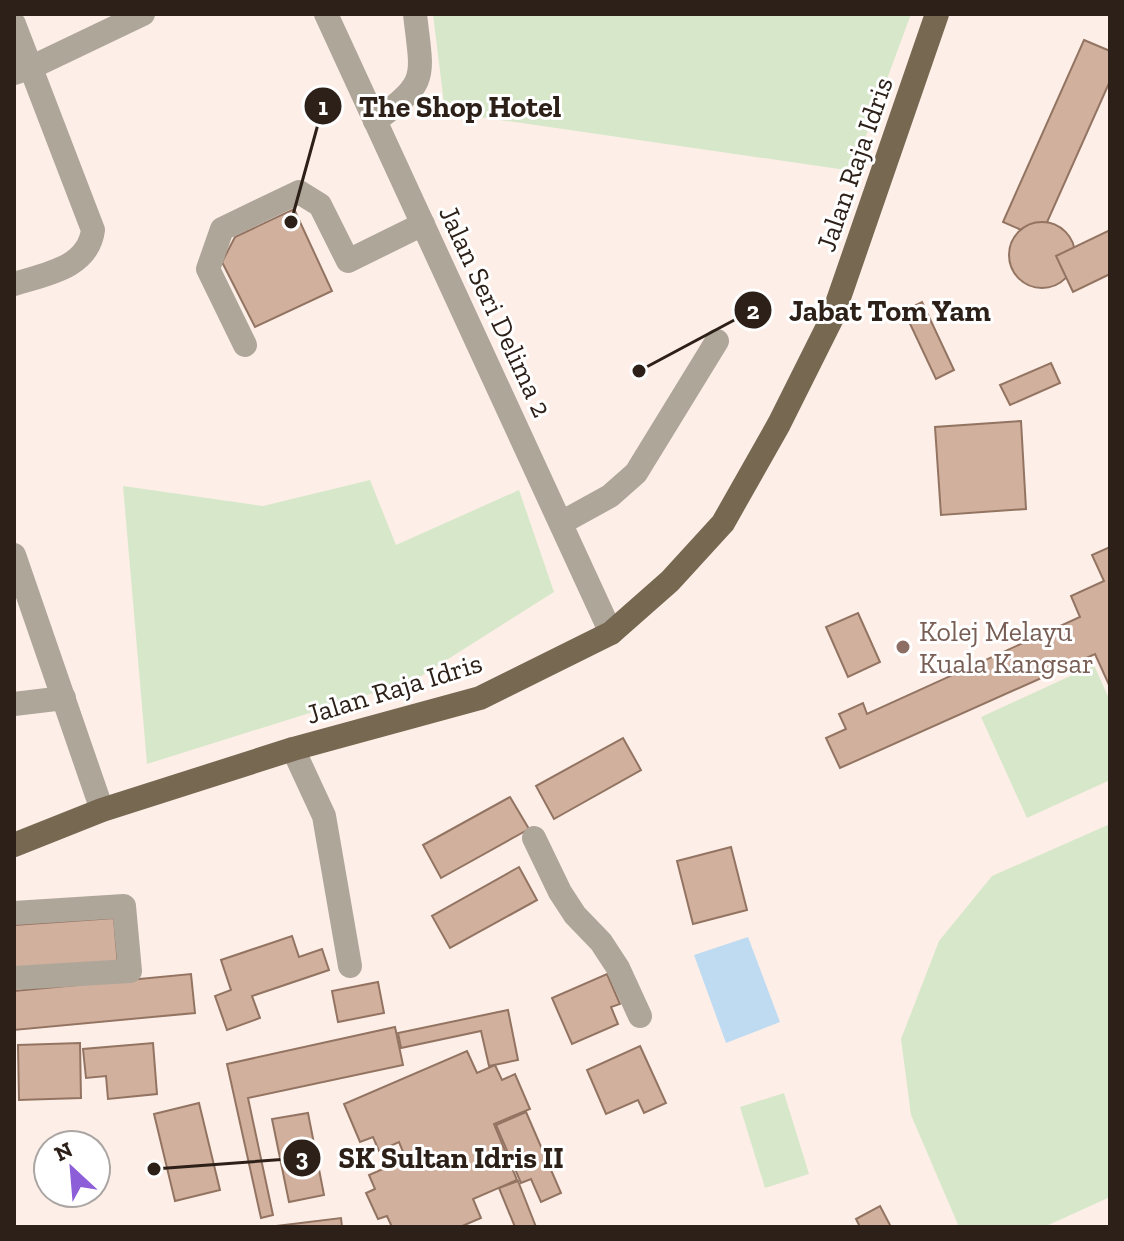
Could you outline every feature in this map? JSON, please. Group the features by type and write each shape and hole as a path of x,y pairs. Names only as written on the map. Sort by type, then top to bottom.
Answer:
{"main road":[{"name":"Jalan Raja Idris","path":"14,845 102,810 293,749 480,698 611,633 670,581 723,523 779,424 832,318 937,14"}],"street":[{"path":"22,71 143,14"},
{"name":"Jalan Seri Delima 2","path":"326,14 611,633"},
{"path":"375,121 409,96 416,84 421,68 415,14"},
{"path":"14,24 22,71 93,230 91,245 81,257 61,269 14,284"},
{"path":"245,345 208,269 222,229 299,192 320,205 348,261 423,224"},
{"path":"561,523 610,496 636,473 717,341"},
{"path":"14,555 102,810"},
{"path":"14,704 64,698"},
{"path":"293,749 324,816 350,966"},
{"path":"534,838 560,892 618,968 640,1016"},
{"path":"14,913 124,906 130,971 14,978"}],"green space":[{"path":"433,14 911,14 853,171 445,112"},
{"path":"370,480 396,545 519,490 554,592 415,680 147,764 123,486 263,506"},
{"path":"1094,665 1110,701 1110,780 1027,818 981,717"},
{"path":"1110,824 1110,1197 1044,1227 959,1227 911,1115 901,1039 939,941 992,876"},
{"path":"784,1093 809,1174 765,1188 740,1107"}],"water":[{"path":"748,937 780,1022 726,1043 694,955"}],"building":[{"path":"1084,40 1110,51 1110,81 1040,238 1003,222"},
{"path":"294,209 332,291 255,327 222,262 235,237"},
{"path":"1042,222 1065,232 1075,255 1065,278 1042,288 1019,278 1009,255 1019,232"},
{"path":"1110,230 1110,274 1073,292 1056,256"},
{"path":"922,302 954,370 936,379 904,311"},
{"path":"1051,363 1060,383 1010,405 1000,385"},
{"path":"1021,421 1026,509 941,515 935,427"},
{"path":"1110,547 1110,687 1095,654 840,768 826,738 846,729 839,714 863,703 867,714 1080,617 1071,596 1104,581 1092,555"},
{"path":"858,613 880,662 848,677 826,627"},
{"path":"623,738 641,770 554,819 536,786"},
{"path":"510,797 529,829 441,878 423,845"},
{"path":"731,847 747,910 693,924 677,861"},
{"path":"519,867 537,900 450,948 432,916"},
{"path":"114,918 118,966 14,974 14,925"},
{"path":"292,936 299,957 322,949 329,970 252,996 260,1018 227,1030 215,996 231,990 221,960"},
{"path":"191,974 195,1013 14,1030 14,991"},
{"path":"607,974 620,1004 611,1007 618,1024 572,1044 552,998"},
{"path":"378,982 384,1013 338,1022 332,991"},
{"path":"508,1010 518,1060 489,1066 481,1031 401,1048 398,1033"},
{"path":"395,1027 403,1065 248,1098 273,1215 261,1218 227,1064"},
{"path":"80,1043 81,1098 19,1100 18,1045"},
{"path":"153,1043 157,1094 108,1099 106,1076 86,1078 83,1049"},
{"path":"640,1046 666,1103 644,1113 638,1100 606,1114 587,1070"},
{"path":"467,1051 477,1073 495,1065 502,1080 515,1074 530,1109 494,1124 517,1180 473,1199 481,1218 460,1227 392,1227 387,1216 378,1219 366,1193 375,1189 369,1175 406,1159 399,1142 379,1151 373,1137 360,1142 344,1104"},
{"path":"199,1103 220,1190 175,1201 154,1114"},
{"path":"526,1112 561,1193 541,1202 531,1179 521,1183 496,1125"},
{"path":"308,1113 324,1195 289,1202 272,1119"},
{"path":"518,1181 536,1227 515,1227 499,1188"},
{"path":"880,1206 891,1227 860,1227 856,1219"},
{"path":"341,1218 342,1227 268,1227"}],"place":[{"name":"The Shop Hotel","path":"291,222"},
{"name":"Jabat Tom Yam","path":"639,371"},
{"name":"Kolej Melayu Kuala Kangsar","path":"903,647"},
{"name":"SK Sultan Idris II","path":"154,1169"}]}
